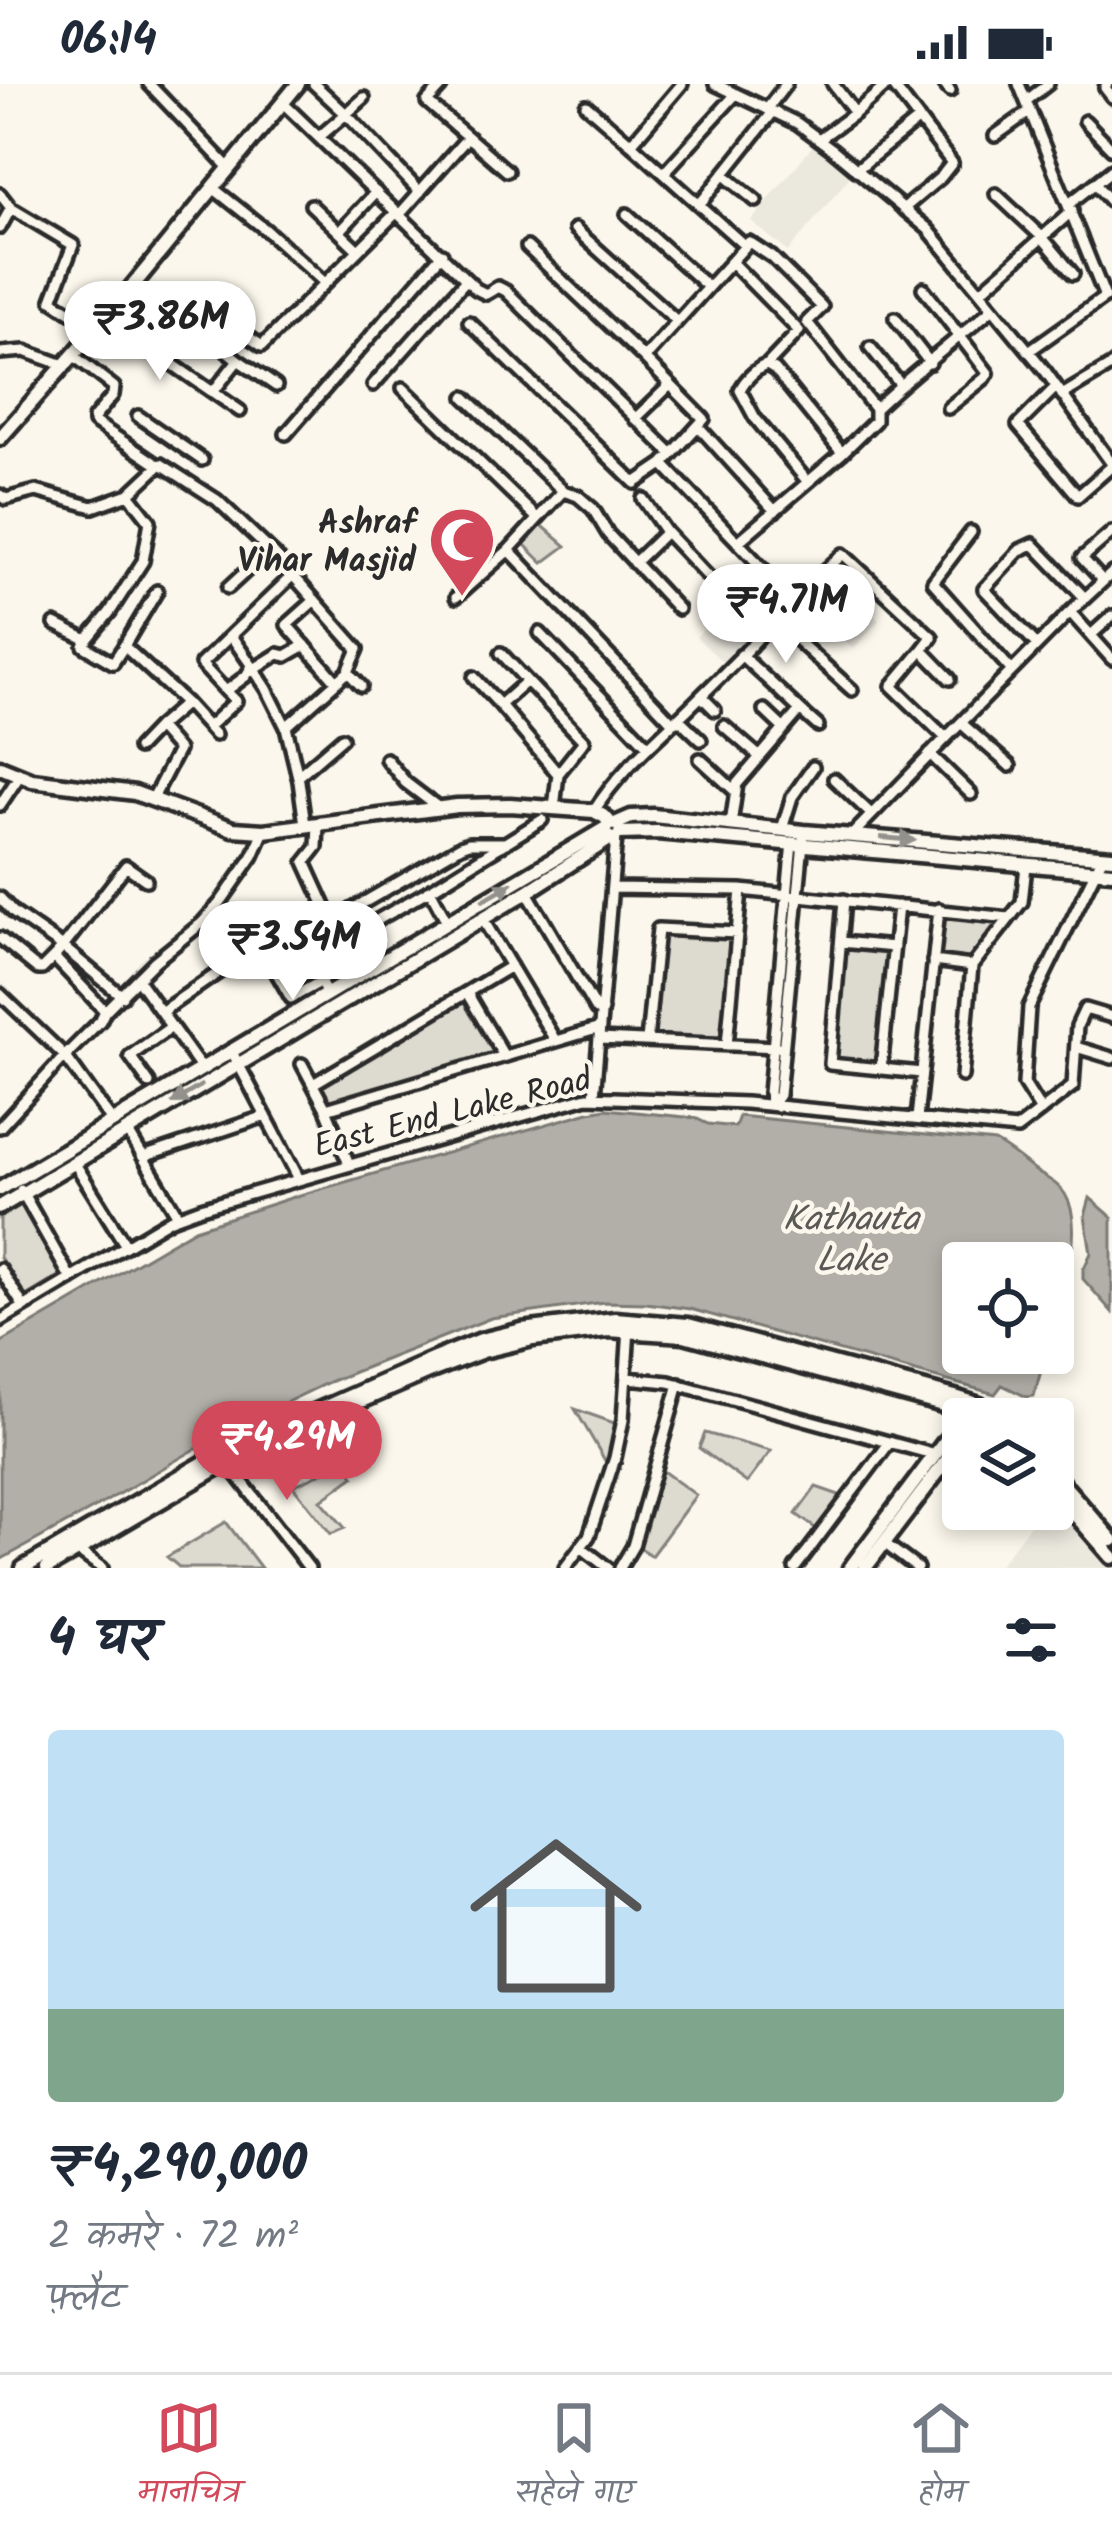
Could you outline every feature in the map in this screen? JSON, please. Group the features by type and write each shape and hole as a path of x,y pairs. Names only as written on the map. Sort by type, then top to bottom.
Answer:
{"street":[{"path":"149,84 229,168"},
{"path":"160,95 172,84"},
{"path":"0,438 298,84"},
{"path":"314,84 420,192"},
{"path":"438,84 441,87 427,102 507,172"},
{"path":"631,144 682,84"},
{"path":"715,84 796,123 928,229 1059,391 1107,448 1112,465 1078,496 1018,425 1059,391 1112,365"},
{"path":"699,205 786,84"},
{"path":"832,84 855,113"},
{"path":"819,140 890,84 952,163 903,208"},
{"path":"1019,84 1108,305 1029,351"},
{"path":"995,136 1048,84"},
{"path":"1107,84 1112,97"},
{"path":"664,173 735,90"},
{"path":"320,137 364,98"},
{"path":"283,103 481,293 497,287 506,291 635,419 793,600"},
{"path":"586,105 745,246"},
{"path":"856,170 919,119"},
{"path":"1085,121 1112,149"},
{"path":"243,333 262,346 420,192 468,137"},
{"path":"980,292 1112,170"},
{"path":"724,175 756,201"},
{"path":"1096,185 1112,203"},
{"path":"213,188 325,283"},
{"path":"340,231 376,192"},
{"path":"0,194 11,208 74,245 52,300 96,329"},
{"path":"996,194 1073,274"},
{"path":"311,205 357,249"},
{"path":"0,228 11,208"},
{"path":"627,214 708,287"},
{"path":"575,229 677,321"},
{"path":"644,358 749,242 772,257 822,307 740,390 755,418 807,481"},
{"path":"469,322 635,483 668,459 704,419 527,248"},
{"path":"286,434 442,254"},
{"path":"731,262 803,326 875,409 875,421 738,542"},
{"path":"374,386 466,280"},
{"path":"923,288 988,373 948,408"},
{"path":"875,409 993,308"},
{"path":"106,317 240,411"},
{"path":"896,318 930,363"},
{"path":"200,330 276,386"},
{"path":"869,347 900,384"},
{"path":"3,351 69,360 114,387 94,422 218,500 293,575 358,650 348,672 286,728"},
{"path":"213,392 238,359"},
{"path":"767,365 842,453"},
{"path":"635,419 670,385"},
{"path":"403,388 537,518"},
{"path":"464,397 562,491 578,496 593,509 608,534 678,609"},
{"path":"138,416 202,460"},
{"path":"698,426 775,511"},
{"path":"0,495 6,499 36,491 93,507 129,494 175,443"},
{"path":"455,597 508,550 562,491"},
{"path":"129,494 150,521 143,561 83,646 113,663 157,591"},
{"path":"643,499 667,532 762,634"},
{"path":"634,563 667,532"},
{"path":"971,532 933,582 1012,671"},
{"path":"852,835 1108,577 1082,558 1112,532"},
{"path":"1036,645 984,589 1020,550 1034,544 1085,598"},
{"path":"228,588 269,550"},
{"path":"508,550 675,721 701,740"},
{"path":"594,812 648,746 843,554 932,638 892,686 946,738"},
{"path":"124,646 212,731 236,701 202,664 293,575"},
{"path":"315,600 287,625 337,682"},
{"path":"1070,612 1112,658"},
{"path":"1091,635 1112,616"},
{"path":"775,620 852,691"},
{"path":"55,624 87,640"},
{"path":"540,633 648,746"},
{"path":"231,636 267,689 286,728 317,847 305,862 357,976"},
{"path":"226,691 253,668 304,645"},
{"path":"922,650 950,679"},
{"path":"501,652 584,741 558,774 554,808"},
{"path":"741,655 818,726"},
{"path":"348,672 361,686"},
{"path":"474,677 558,774"},
{"path":"500,705 527,681"},
{"path":"701,696 715,710"},
{"path":"138,748 186,703"},
{"path":"764,710 784,729"},
{"path":"731,824 737,784 800,710"},
{"path":"961,723 1010,766"},
{"path":"724,726 760,757"},
{"path":"158,727 193,760"},
{"path":"298,776 342,738"},
{"path":"152,800 178,750"},
{"path":"931,754 971,794"},
{"path":"386,759 406,783 439,808"},
{"path":"700,759 735,791"},
{"path":"0,767 54,784 135,793 233,830 264,831 439,808 510,805 605,817 613,831 613,888 594,1097"},
{"path":"772,1105 779,1095 778,1047 792,895 792,797 813,767"},
{"path":"0,805 20,775"},
{"path":"834,779 872,814"},
{"path":"0,1207 450,923 482,918 527,892 631,818 731,824 1026,866 1105,872"},
{"path":"506,843 469,843 351,910 348,916 355,930 443,882 506,843 542,820"},
{"path":"0,1126 105,1011 220,903 253,856 264,831"},
{"path":"0,1189 201,1068 235,1057 324,988 342,963 320,922 267,956 291,998 324,988 357,976 613,831 852,835 1107,856 1105,872 1029,1006 1024,1084 1041,1111 1073,1086 1077,1026 1085,1009 1112,1017"},
{"path":"433,864 443,882"},
{"path":"0,938 42,969 127,866 146,880"},
{"path":"962,1076 972,966 1022,902 1026,866"},
{"path":"409,878 437,903 450,923"},
{"path":"613,888 741,890 1009,918"},
{"path":"727,1045 741,890"},
{"path":"527,892 596,1010 602,1010"},
{"path":"844,900 830,1064 922,1072"},
{"path":"2,904 63,946 122,996"},
{"path":"881,1069 898,906"},
{"path":"161,1012 241,957 326,909"},
{"path":"917,1119 939,909"},
{"path":"482,918 555,1040"},
{"path":"647,1041 658,929 737,933"},
{"path":"841,942 894,947"},
{"path":"54,957 105,1011"},
{"path":"933,961 972,966"},
{"path":"313,1084 511,966"},
{"path":"138,980 201,1068"},
{"path":"466,993 504,1056"},
{"path":"0,994 65,1056 112,1121"},
{"path":"130,1057 171,1027"},
{"path":"326,1109 555,1040 600,1034 778,1047"},
{"path":"121,1045 149,1082"},
{"path":"1076,1047 1112,1058"},
{"path":"235,1057 299,1179"},
{"path":"302,1064 350,1164"},
{"name":"East End Lake Road","path":"0,1321 178,1216 594,1097 772,1105 1017,1129 1041,1111"},
{"path":"143,1157 266,1116"},
{"path":"127,1130 178,1216"},
{"path":"74,1162 126,1246"},
{"path":"16,1179 71,1279"},
{"path":"0,1268 24,1307"},
{"path":"566,1568 589,1536 615,1458 623,1422 629,1325"},
{"path":"23,1568 250,1449 483,1352 629,1325"},
{"path":"47,1568 74,1545 219,1454 482,1340 552,1326 629,1325 684,1335 942,1405"},
{"path":"627,1378 679,1384 936,1455"},
{"path":"620,1568 633,1546 679,1384"},
{"path":"794,1568 890,1442"},
{"path":"850,1568 942,1449"},
{"path":"227,1462 309,1568"},
{"path":"865,1568 942,1467"},
{"path":"1074,1497 1112,1540"},
{"path":"1074,1513 1112,1557"},
{"path":"884,1543 917,1568"},
{"path":"74,1545 102,1568"},
{"path":"580,1546 608,1568"}],"shaded area":[{"path":"816,142 853,173 788,252 751,221"},
{"path":"537,521 566,546 543,563 520,540"},
{"path":"830,574 879,620 853,649 804,603"},
{"path":"719,616 747,645 727,666 696,637"},
{"path":"942,914 1001,920 970,962 938,959"},
{"path":"662,934 732,937 723,1040 651,1037"},
{"path":"845,946 888,950 877,1064 834,1060"},
{"path":"465,999 497,1055 329,1104 319,1086"},
{"path":"23,1204 64,1273 24,1297 0,1257 0,1218"},
{"path":"575,1409 617,1424 607,1464"},
{"path":"705,1433 771,1451 747,1483 699,1448"},
{"path":"345,1462 354,1476 321,1500 345,1528 331,1534 293,1486"},
{"path":"660,1469 696,1495 651,1556 637,1545"},
{"path":"816,1487 845,1497 819,1531 796,1514"},
{"path":"226,1522 261,1568 180,1568 167,1557"},
{"path":"1074,1524 1112,1568 997,1568 1026,1530 1074,1530"}],"water":[{"name":"Kathauta Lake","path":"606,1109 695,1118 735,1127 739,1116 995,1142 1006,1148 1065,1194 1071,1208 1073,1242 942,1242 942,1374 1040,1374 1034,1396 1002,1385 995,1394 690,1309 604,1302 491,1318 329,1382 228,1430 0,1560 0,1343 195,1229"},
{"path":"1090,1198 1112,1217 1112,1312 1083,1279 1091,1253 1085,1216"}],"place":[{"name":"Ashraf Vihar Masjid","path":"462,599"}]}
